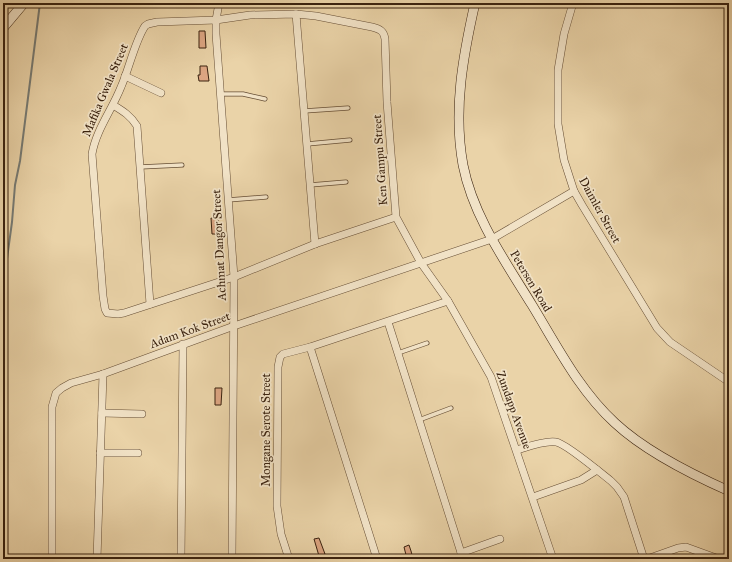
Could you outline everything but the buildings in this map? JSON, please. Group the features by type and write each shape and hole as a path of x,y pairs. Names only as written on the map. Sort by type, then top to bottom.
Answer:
{"street":[{"path":"3,28 24,3"},
{"name":"Achmat Dangor Street","path":"219,3 216,20 216,34 234,277 232,559"},
{"name":"Petersen Road","path":"475,3 461,76 459,131 463,164 468,184 479,215 568,364 591,398 606,415 616,424 650,448 680,466 729,491"},
{"name":"Daimler Street","path":"573,3 561,51 558,70 557,94 560,143 574,191 657,328 670,342 729,382"},
{"path":"296,14 315,244"},
{"name":"Ken Gampu Street","path":"105,309 107,312 118,314 150,304 234,277 315,244 396,217 387,102 385,39 383,32 377,28 316,16 296,14 250,15 216,20"},
{"name":"Mafika Gwala Street","path":"105,309 92,154 96,136 113,105 143,29 148,24 157,22 216,20"},
{"path":"125,76 161,93"},
{"path":"113,105 128,115 136,126 150,304"},
{"name":"Adam Kok Street","path":"52,559 52,407 56,393 62,388 71,383 103,374 234,326 492,239 574,191"},
{"name":"Zundapp Avenue","path":"396,217 421,263 448,301 492,377 553,559"},
{"name":"Mongane Serote Street","path":"289,559 281,534 277,506 278,367 280,357 283,354 388,322 448,301"},
{"path":"388,322 462,556 500,539"},
{"path":"181,559 183,344"},
{"path":"310,347 377,559"},
{"path":"97,559 103,374"},
{"path":"102,413 142,414"},
{"path":"517,450 550,442 556,442 562,444 611,481 622,492 646,559 678,548 686,547 716,558"},
{"path":"100,453 138,454"},
{"path":"532,497 581,480 597,470"}],"lane":[{"path":"221,94 244,94 265,99"},
{"path":"304,112 348,108"},
{"path":"306,144 342,142 350,140"},
{"path":"140,167 182,165"},
{"path":"310,185 346,182"},
{"path":"228,200 266,197"},
{"path":"398,353 427,343"},
{"path":"419,420 451,408"}],"waterway":[{"path":"3,288 12,222 15,185 20,161 40,3"}]}
